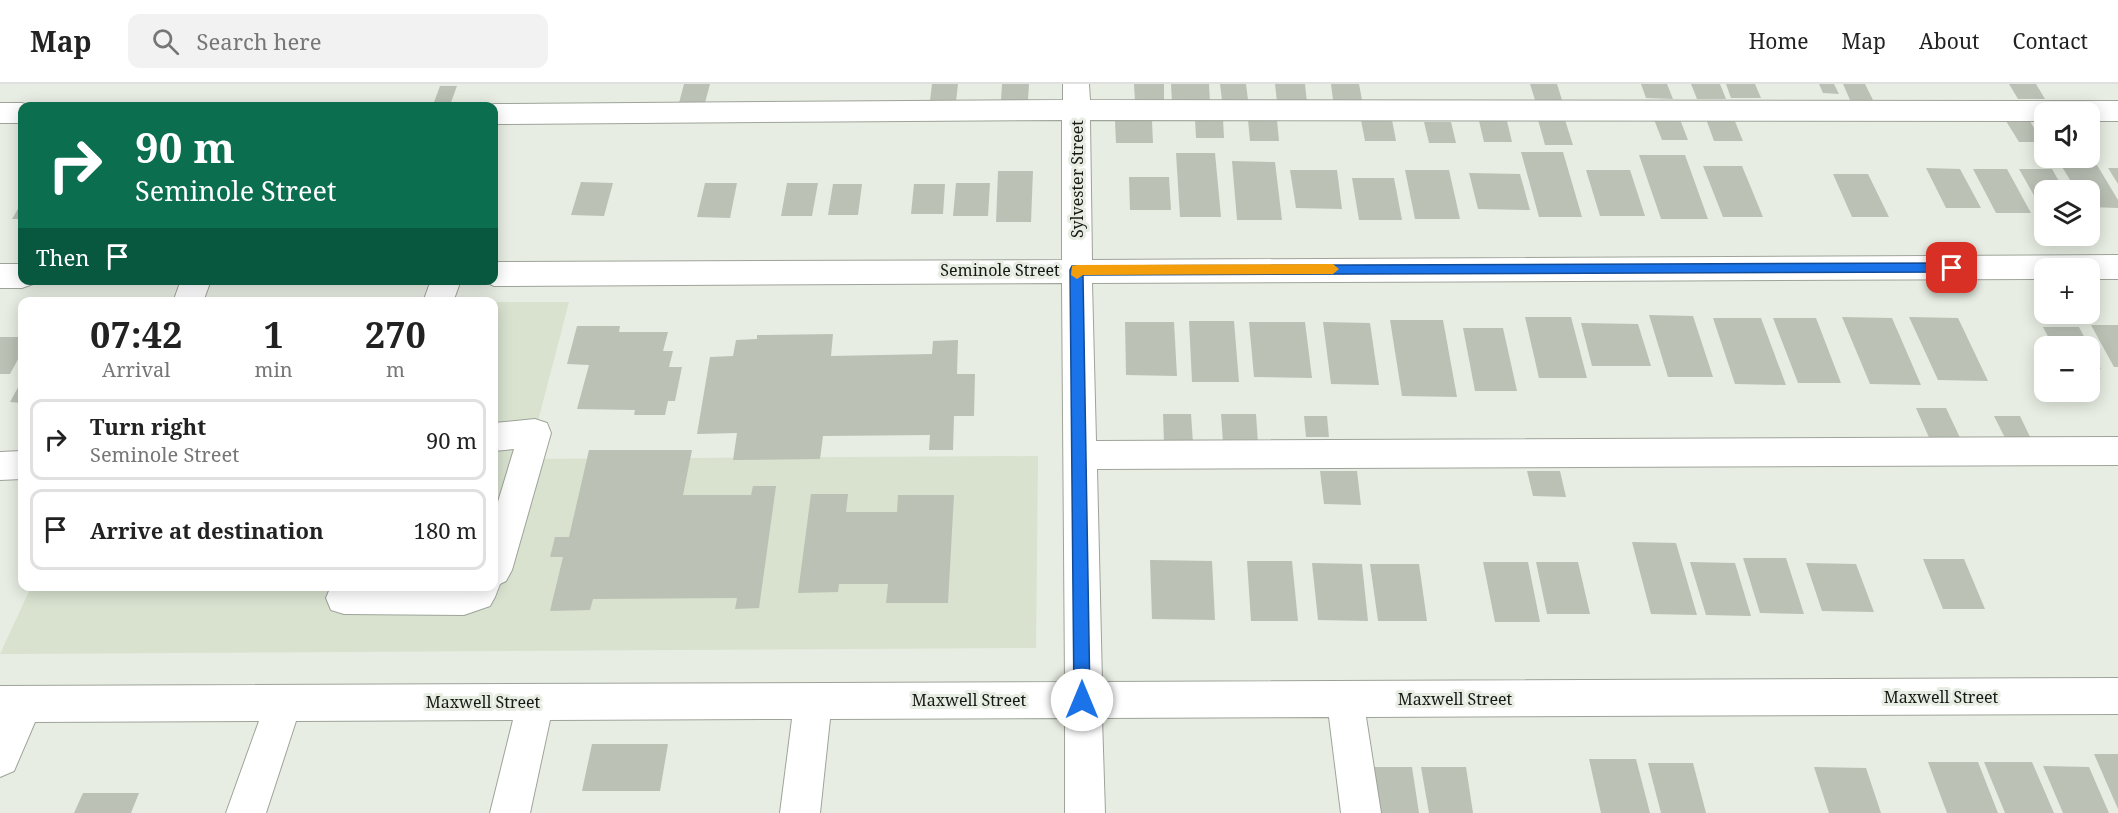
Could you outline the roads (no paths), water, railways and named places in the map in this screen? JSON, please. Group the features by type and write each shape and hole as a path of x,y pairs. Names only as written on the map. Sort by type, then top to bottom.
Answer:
{"street":[{"path":"498,114 1076,97 2118,111"},
{"name":"Sylvester Street","path":"1076,97 1085,813"},
{"path":"0,113 18,113"},
{"name":"Seminole Street","path":"498,274 2118,267"},
{"path":"0,276 18,276"},
{"path":"498,437 535,433 498,557"},
{"path":"1079,454 2118,451"},
{"path":"0,465 18,465"},
{"path":"344,598 464,599 479,591"},
{"name":"Maxwell Street","path":"13,704 2118,696"},
{"path":"1345,699 1360,813"},
{"path":"800,813 813,700"},
{"path":"510,813 536,701"},
{"path":"246,813 284,702"},
{"path":"0,758 13,704"}]}
